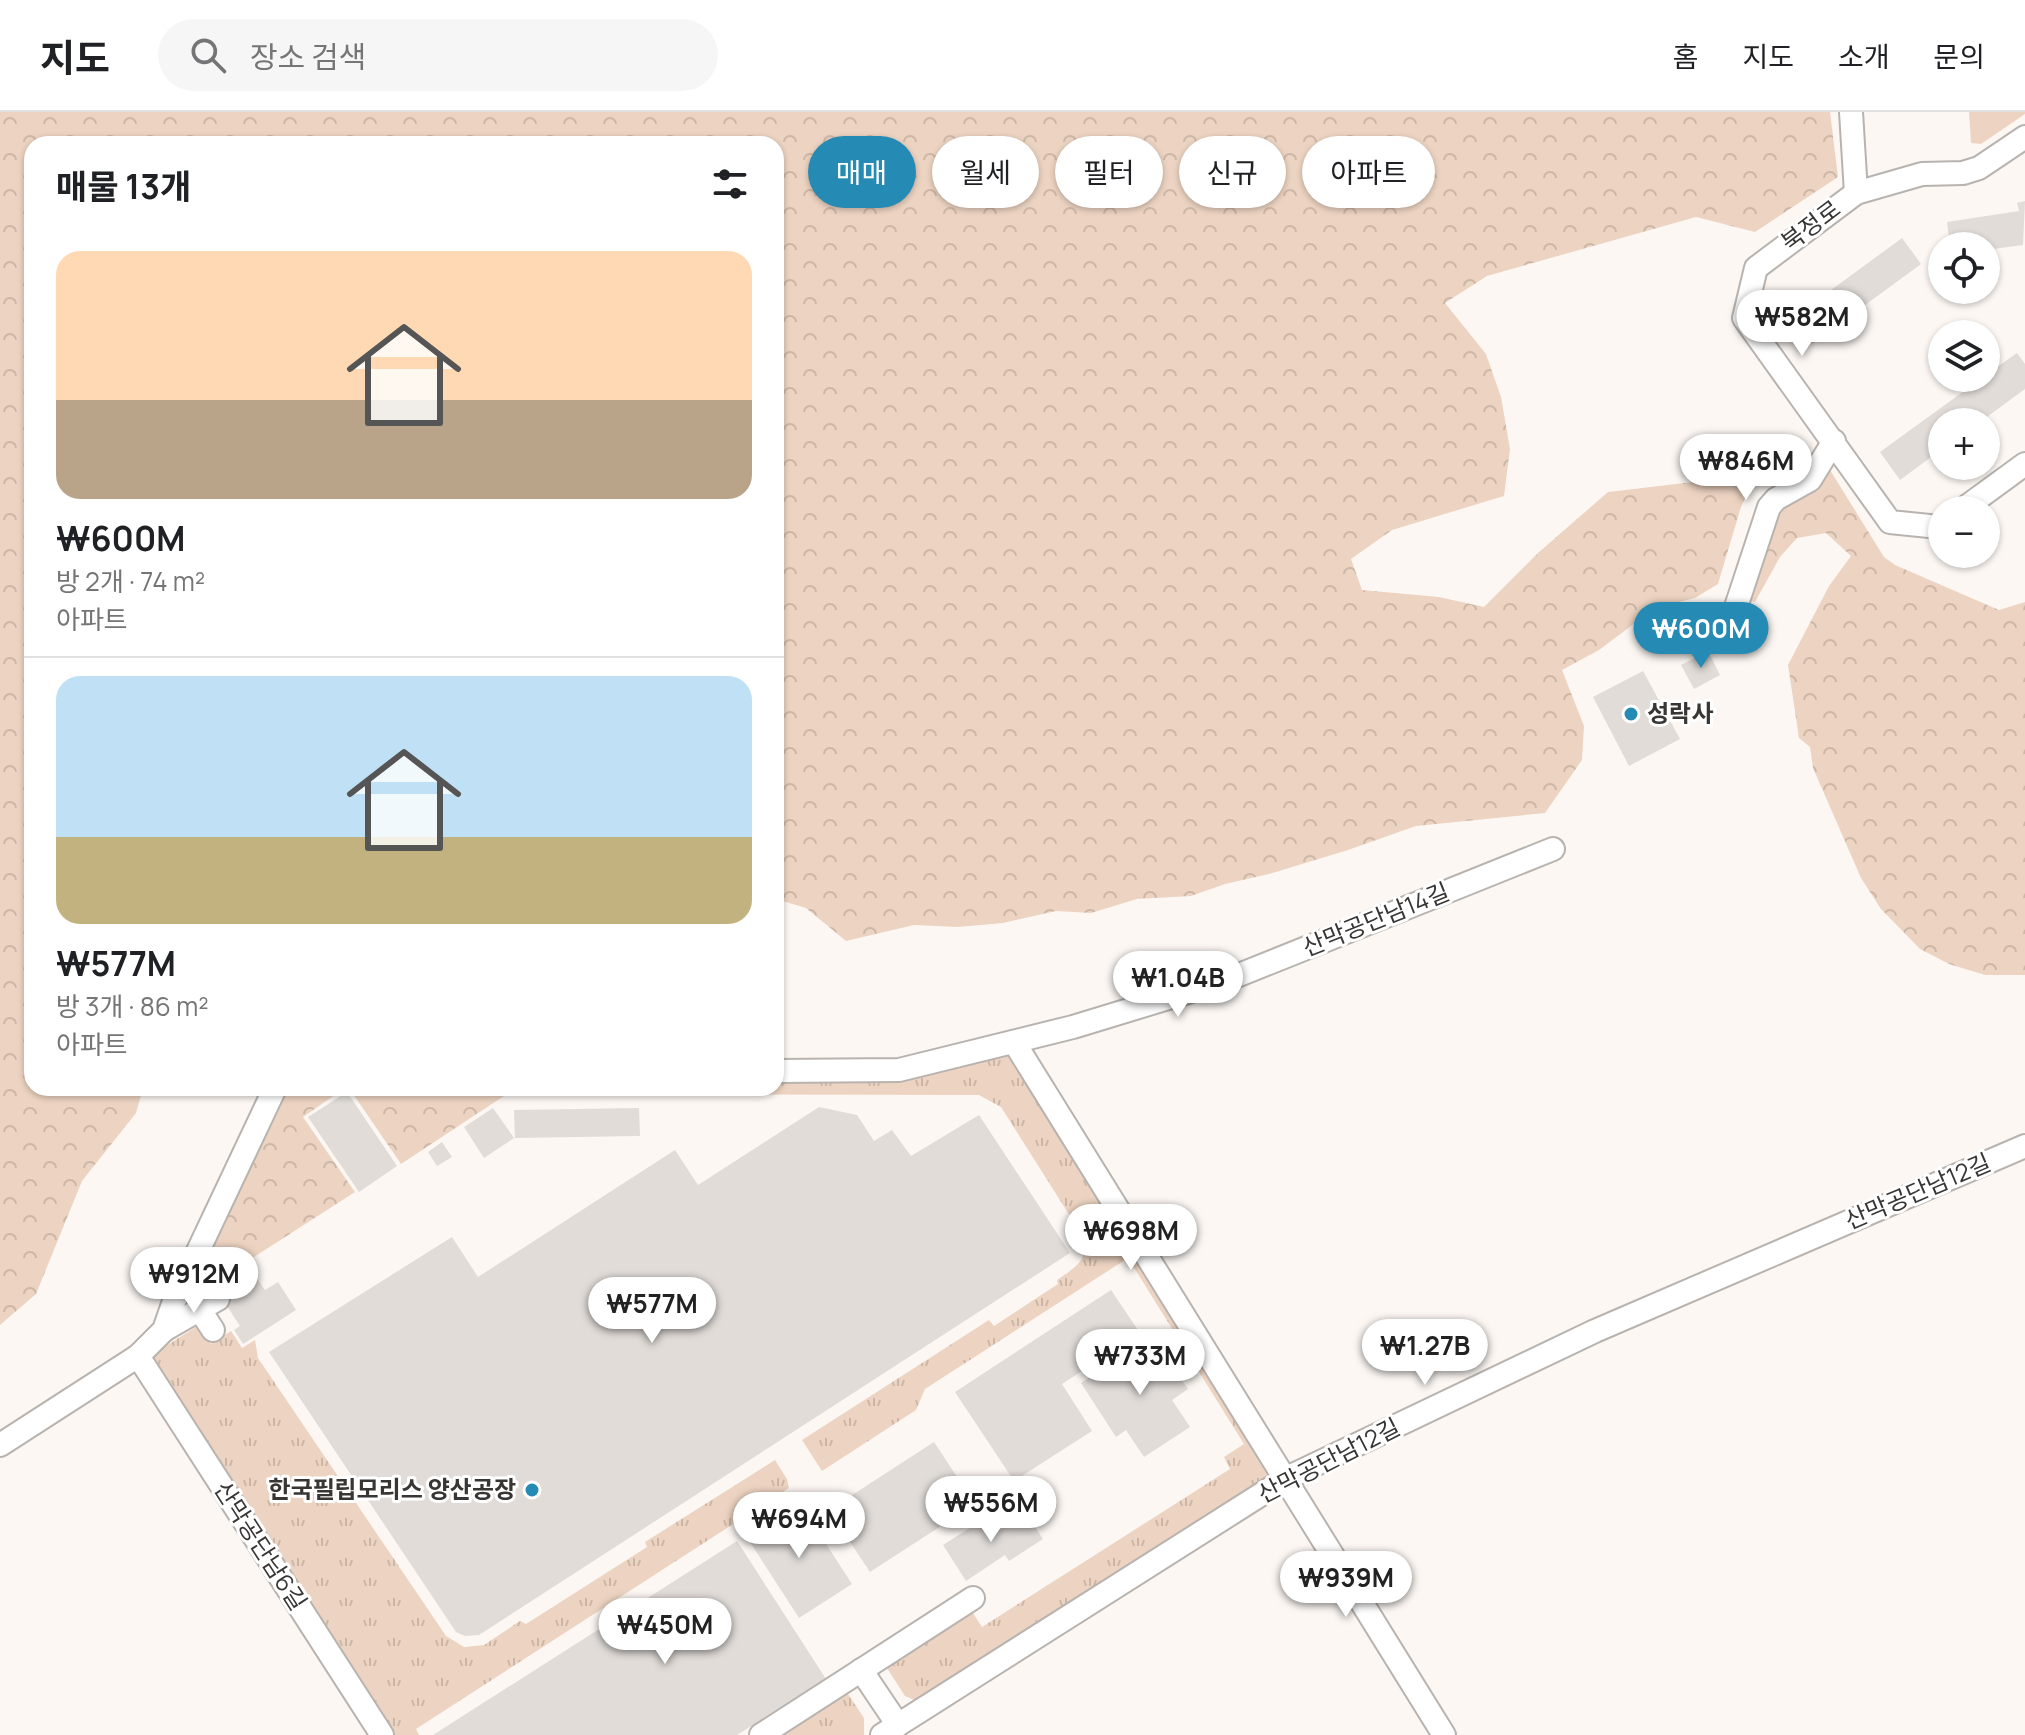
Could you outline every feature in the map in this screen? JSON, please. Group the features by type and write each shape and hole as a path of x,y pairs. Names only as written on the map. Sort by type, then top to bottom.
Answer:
{"street":[{"name":"북정로","path":"1851,112 1856,193 1756,268 1744,318 1890,522 1928,526"},
{"path":"1856,193 1922,174 1963,173 1979,168 2025,137"},
{"path":"1735,610 1769,507 1776,499 1810,480 1834,441"},
{"path":"1981,496 2025,464"},
{"name":"산막공단남14길","path":"784,1071 899,1070 1014,1042 1224,981 1553,849"},
{"path":"1014,1042 1444,1735"},
{"path":"164,1330 173,1304 271,1096"},
{"name":"산막공단남12길","path":"890,1730 1287,1478 1595,1331 2025,1146"},
{"path":"0,1445 138,1356 164,1330 209,1304 213,1330"},
{"name":"산막공단남6길","path":"138,1356 382,1735"},
{"path":"761,1735 973,1598"},
{"path":"861,1670 890,1730"}],"green space":[{"path":"0,112 1830,112 1838,177 1755,232 1696,217 1487,276 1445,303 1486,354 1501,397 1510,449 1504,496 1392,530 1351,559 1362,590 1439,597 1484,607 1538,553 1608,492 1744,476 1751,484 1718,584 1695,598 1655,608 1599,650 1562,670 1584,726 1582,760 1545,813 1416,826 1348,850 1191,896 1137,899 1091,913 1056,911 1003,923 958,927 914,925 846,941 806,908 784,901 784,136 24,136 24,1096 141,1096 136,1113 82,1181 36,1294 0,1325"},
{"path":"1969,112 2025,114 1981,144 1971,143"},
{"path":"1830,470 1884,557 1895,565 1999,610 2025,602 2025,975 1985,975 1949,964 1920,949 1881,909 1861,878 1813,768 1810,747 1799,738 1788,665 1829,586 1851,556 1826,533 1797,538 1780,557 1755,602 1749,600 1771,515 1813,486"},
{"path":"1014,1042 1287,1478 921,1703 905,1696 883,1662 969,1607 982,1627 1230,1469 1224,1457 1244,1444 1128,1258 925,1389 916,1410 822,1471 802,1440 989,1320 994,1326 1058,1284 1057,1280 1074,1268 1084,1253 1084,1238 1001,1107 979,1095 784,1095 784,1071 899,1070"},
{"path":"271,1096 333,1096 303,1117 355,1192 178,1306"},
{"path":"354,1096 504,1096 401,1164"},
{"path":"199,1325 211,1344 231,1331 242,1348 255,1340 258,1358 446,1636 464,1647 484,1645 520,1621 526,1624 647,1547 645,1542 775,1460 789,1488 416,1729 419,1735 384,1735 150,1356"},
{"path":"844,1688 864,1718 864,1735 773,1735"}],"building":[{"path":"2025,201 2023,245 2000,248 2000,232 1948,232 1947,222 2019,211 2017,203"},
{"path":"1902,238 1921,264 1812,344 1793,318"},
{"path":"2017,353 2025,364 2025,389 1999,408 1941,408 1963,392 2000,392 2000,365"},
{"path":"1928,417 1928,459 1900,480 1880,452"},
{"path":"1708,651 1720,675 1694,689 1681,665"},
{"path":"1643,671 1680,739 1629,766 1593,697"},
{"path":"341,1096 350,1096 397,1166 359,1192 308,1117"},
{"name":"한국필립모리스 양산공장","path":"819,1107 857,1115 874,1141 892,1130 911,1156 979,1115 1070,1253 479,1635 465,1636 456,1632 269,1352 452,1237 478,1277 675,1150 698,1185"},
{"path":"493,1108 514,1138 484,1158 464,1127"},
{"path":"639,1108 640,1136 515,1138 514,1110"},
{"path":"442,1142 452,1157 437,1166 428,1152"},
{"path":"249,1267 265,1290 278,1282 296,1310 243,1344 234,1330 240,1326 216,1289"},
{"path":"1111,1290 1140,1333 1062,1384 1092,1431 1014,1481 955,1392"},
{"path":"1153,1336 1188,1389 1172,1400 1190,1427 1144,1457 1126,1430 1116,1437 1081,1383"},
{"path":"934,1442 975,1504 870,1572 829,1510"},
{"path":"799,1502 852,1584 799,1618 746,1536"},
{"path":"1026,1513 1043,1539 1009,1561 1005,1555 966,1581 943,1545 990,1515 1000,1530"},
{"path":"737,1541 826,1679 737,1735 433,1735"}],"place":[{"name":"성락사","path":"1631,714"},
{"name":"한국필립모리스 양산공장","path":"532,1490"}]}
